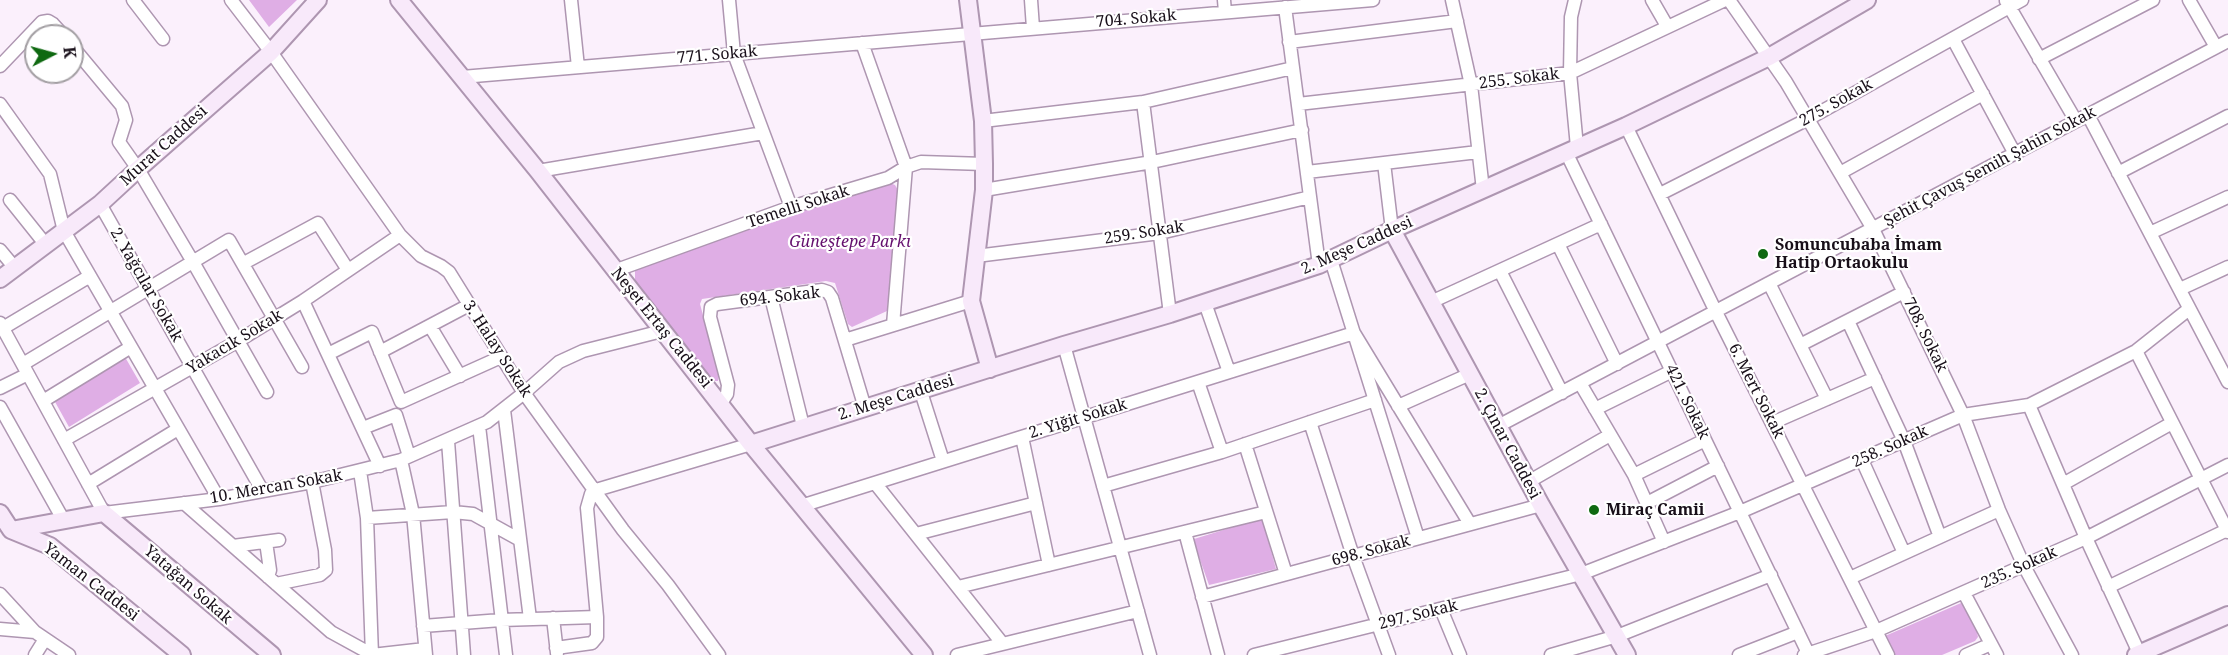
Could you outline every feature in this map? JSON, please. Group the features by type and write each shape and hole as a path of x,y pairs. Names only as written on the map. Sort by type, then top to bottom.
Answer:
{"street":[{"path":"133,0 163,39"},
{"name":"3. Halay Sokak","path":"231,0 271,52 400,235 421,256 449,272 524,393 623,530 668,585 719,655"},
{"name":"Murat Caddesi","path":"0,279 100,204 271,52 318,0"},
{"name":"Neşet Ertaş Caddesi","path":"399,0 538,171 751,444 924,655"},
{"path":"571,0 578,67"},
{"path":"729,0 734,54 791,207"},
{"path":"968,0 983,121 984,164 984,189 971,301 990,369"},
{"path":"1031,0 1033,28"},
{"name":"704. Sokak","path":"972,33 1225,6 1285,7 1373,0"},
{"path":"1452,0 1471,85 1483,190"},
{"path":"1571,150 1571,17 1575,0"},
{"path":"1652,0 1667,26"},
{"name":"255. Sokak","path":"1298,104 1570,73 1727,0"},
{"name":"708. Sokak","path":"1727,0 1768,57 1808,119 1873,229 1964,415 2024,566 2072,655"},
{"name":"2. Meşe Caddesi","path":"751,444 1205,303 1325,262 1626,126 1768,57 1867,0"},
{"name":"275. Sokak","path":"1660,194 1808,119 1953,39 2007,3 2022,0"},
{"path":"2039,58 2153,0"},
{"path":"2189,0 2216,47"},
{"path":"2007,3 2076,121"},
{"path":"1285,7 1310,197 1325,262 1354,333 1418,538"},
{"path":"1289,42 1456,21"},
{"name":"771. Sokak","path":"462,77 972,33"},
{"path":"1953,39 2015,154"},
{"path":"0,66 24,41"},
{"name":"Şehit Çavuş Semih Şahin Sokak","path":"1498,426 2228,41"},
{"path":"862,43 906,167 893,325"},
{"path":"84,60 122,106 126,120 119,142 138,169 267,392"},
{"path":"983,121 1143,102 1293,68"},
{"path":"1840,174 1983,94"},
{"path":"1143,102 1170,314"},
{"path":"0,104 51,174 64,231 219,499"},
{"path":"2088,115 2228,382"},
{"path":"2118,173 2228,116"},
{"name":"6. Mert Sokak","path":"1626,126 1716,312 1888,655"},
{"path":"984,189 1152,162 1302,130"},
{"path":"538,171 763,133"},
{"name":"421. Sokak","path":"1571,150 1601,224 1771,575 1806,654"},
{"path":"1307,172 1479,152"},
{"name":"Temelli Sokak","path":"614,271 791,207 888,178 906,167 921,162 984,164"},
{"path":"1384,163 1392,230"},
{"name":"259. Sokak","path":"976,256 1160,233 1310,197"},
{"path":"2150,233 2228,197"},
{"path":"10,200 46,245"},
{"name":"2. Yağcılar Sokak","path":"100,204 262,490"},
{"path":"244,263 318,223 348,270"},
{"path":"1431,302 1601,224"},
{"name":"2. Çınar Caddesi","path":"1392,230 1528,482 1627,655"},
{"name":"Yakacık Sokak","path":"64,440 238,341 303,301 400,235"},
{"path":"0,388 111,312 229,240 302,368"},
{"path":"1558,244 1617,364"},
{"path":"0,250 15,268"},
{"path":"2180,289 2228,267"},
{"path":"1500,271 1562,393"},
{"path":"90,276 1,326 104,513"},
{"path":"1770,283 1827,399"},
{"name":"694. Sokak","path":"721,403 727,394 728,386 710,310 717,304 822,290 828,292 832,298 865,408"},
{"path":"1800,345 1904,292"},
{"path":"771,297 803,426"},
{"path":"303,301 380,466"},
{"path":"845,340 971,301"},
{"path":"1205,303 1229,372"},
{"path":"380,352 469,305"},
{"name":"258. Sokak","path":"1581,574 1740,512 1964,415 2029,405 2136,351 2189,309"},
{"path":"1848,321 1904,441 1940,537"},
{"path":"430,326 460,376"},
{"name":"10. Mercan Sokak","path":"5,534 104,513 219,499 312,482 380,466 448,441 479,426 504,410 558,362 583,351 662,331"},
{"path":"328,354 372,332 401,402 501,357"},
{"path":"1354,333 1470,524"},
{"name":"2. Yiğit Sokak","path":"801,506 1354,333"},
{"path":"1064,345 1150,655"},
{"path":"43,401 131,347"},
{"path":"2108,587 2228,531 2136,351"},
{"path":"1595,409 1672,371"},
{"path":"1398,406 1470,374"},
{"path":"1772,423 1875,378"},
{"path":"1198,382 1222,452"},
{"path":"1580,383 1634,475 1664,542"},
{"path":"921,392 943,461"},
{"path":"1103,486 1222,452 1375,400"},
{"path":"2029,405 2138,655 2228,615"},
{"path":"0,407 64,520"},
{"path":"504,410 530,619"},
{"path":"184,503 331,632 372,655 426,652 413,514 396,415 363,428"},
{"path":"1310,422 1353,556 1389,655"},
{"path":"2063,484 2172,423"},
{"path":"479,426 506,655"},
{"path":"88,484 178,429"},
{"path":"1528,482 1610,435"},
{"path":"1022,437 1049,565"},
{"path":"1634,475 1705,440"},
{"path":"448,441 464,655"},
{"path":"553,618 557,651 592,643 597,637 587,508 589,497 596,490 751,444"},
{"path":"1245,444 1286,574"},
{"path":"1862,460 1904,553"},
{"name":"235. Sokak","path":"1806,654 1876,631 1964,593 2086,538 2228,465"},
{"path":"1647,503 1718,466"},
{"path":"360,471 367,519 372,655"},
{"path":"272,580 320,575 326,570 325,550 312,482"},
{"path":"875,483 1002,644"},
{"path":"916,534 1036,503"},
{"name":"698. Sokak","path":"1202,597 1541,505"},
{"path":"1850,578 2000,510"},
{"path":"367,519 453,512 473,514 520,540"},
{"path":"958,587 1266,512"},
{"path":"0,513 5,534"},
{"name":"Yatağan Sokak","path":"104,513 272,655"},
{"path":"1185,532 1218,655"},
{"name":"Yaman Caddesi","path":"5,534 50,546 182,655"},
{"path":"233,546 279,540"},
{"path":"266,542 272,580"},
{"name":"297. Sokak","path":"1254,655 1581,574"},
{"path":"1551,655 1617,636 1771,575"},
{"path":"1964,593 1994,649 1966,655"},
{"path":"0,594 40,636 69,655"},
{"path":"1440,609 1460,655"},
{"path":"957,655 1138,611"},
{"path":"423,626 501,620 597,617"},
{"path":"0,629 40,636"},
{"path":"1739,655 1798,632"},
{"path":"35,655 40,636"}],"green space":[{"path":"249,0 297,0 269,27"},
{"name":"Güneştepe Parkı","path":"890,183 895,185 899,192 887,311 852,327 848,324 835,283 826,281 702,299 700,304 719,375 718,381 708,377 635,282 637,266 644,262"},
{"path":"125,357 140,383 69,427 54,400"},
{"path":"1259,519 1263,521 1276,569 1209,585 1194,539"},
{"path":"1961,603 1977,632 1978,637 1975,641 1942,655 1892,655 1885,636"}],"place":[{"name":"Somuncubaba İmam Hatip Ortaokulu","path":"1763,254"},
{"name":"Miraç Camii","path":"1594,510"}]}
